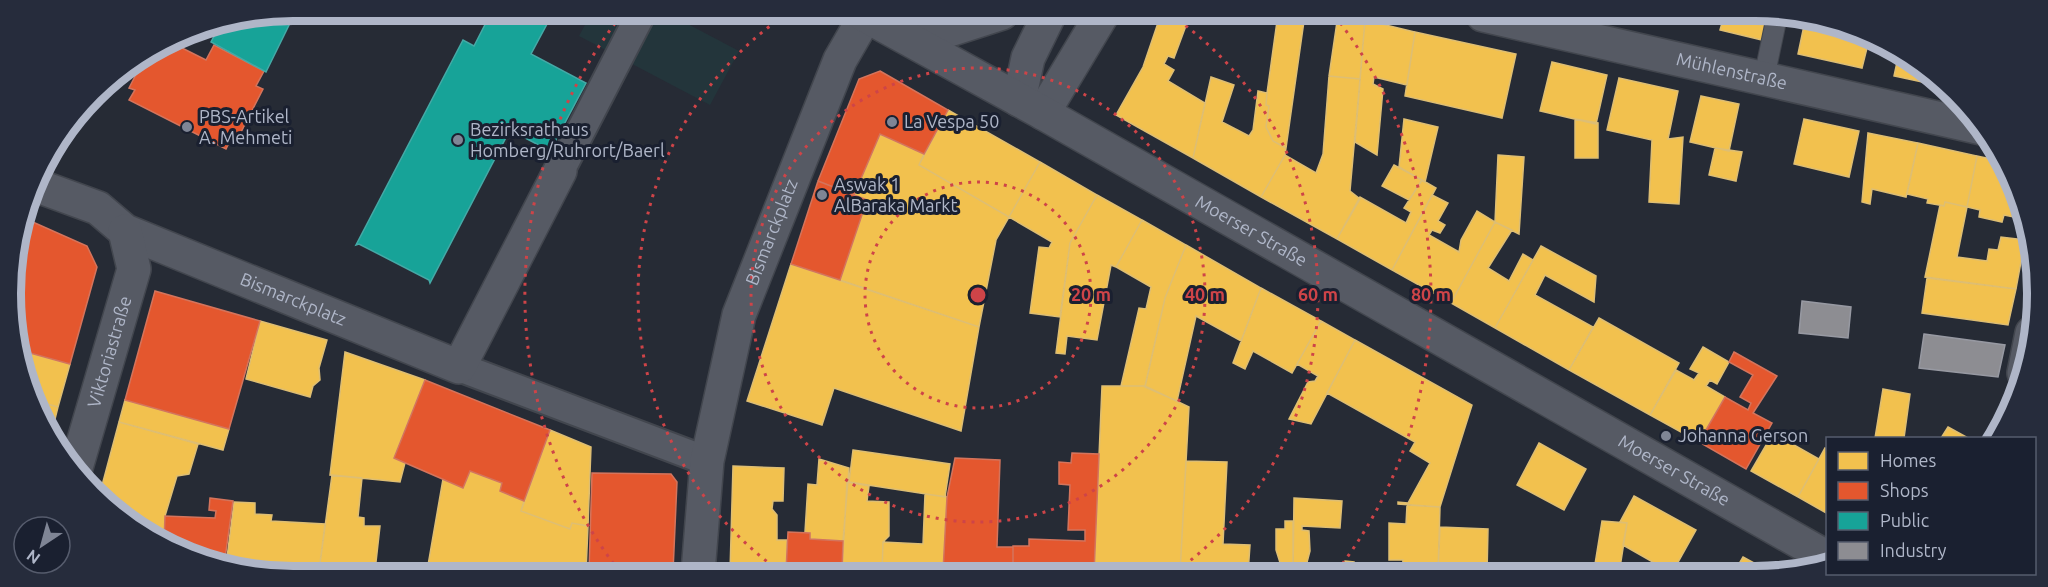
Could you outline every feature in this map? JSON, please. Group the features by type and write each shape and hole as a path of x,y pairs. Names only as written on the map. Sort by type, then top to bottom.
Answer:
{"street":[{"path":"459,367 637,21"},
{"name":"Bismarckplatz","path":"698,566 706,461 739,315 840,60 860,21"},
{"name":"Moerser Straße","path":"876,21 1031,106 1825,557"},
{"path":"915,41 977,21"},
{"path":"1031,106 1028,58 1046,21"},
{"path":"1031,106 1097,21"},
{"name":"Mühlenstraße","path":"1510,21 1969,125"},
{"name":"Bismarckplatz","path":"43,188 98,208 125,231 459,367 706,461"},
{"name":"Viktoriastraße","path":"78,460 134,269 125,231"}],"lane":[{"path":"1764,78 1776,22"}],"shaded area":[{"path":"587,21 682,21 739,51 710,105 579,36"}],"building: Homes":[{"path":"1159,21 1187,23 1174,58 1168,56 1164,64 1174,70 1168,81 1205,103 1193,158 1116,115 1143,67"},
{"path":"1277,21 1304,21 1286,148 1273,141 1266,127 1269,106 1266,105"},
{"path":"1337,21 1365,21 1360,79 1329,76"},
{"path":"1365,21 1415,32 1407,85 1374,77 1373,84 1383,89 1377,155 1355,142"},
{"path":"1723,21 1767,22 1762,40 1720,30"},
{"path":"1804,25 1842,35 1868,46 1862,68 1798,54"},
{"path":"1415,32 1516,54 1502,118 1405,96"},
{"path":"1552,62 1607,75 1596,124 1540,111"},
{"path":"1897,62 1927,83 1894,76"},
{"path":"1329,76 1360,79 1350,191 1360,199 1337,239 1261,197 1285,155 1316,173 1323,154"},
{"path":"1211,77 1234,85 1222,122 1249,136 1253,130 1258,91 1267,93 1266,105 1269,106 1266,127 1273,141 1286,148 1285,155 1261,197 1193,158"},
{"path":"1619,78 1678,91 1668,139 1683,137 1679,204 1649,202 1652,140 1607,130"},
{"path":"1701,96 1739,104 1729,151 1690,142"},
{"path":"948,110 1040,162 1009,217 919,165"},
{"path":"1404,119 1438,127 1425,182 1399,167"},
{"path":"1575,119 1598,123 1598,158 1575,158"},
{"path":"1804,119 1859,131 1849,177 1794,164"},
{"path":"1868,133 1918,143 1906,197 1872,189 1870,204 1862,202"},
{"path":"880,134 924,154 919,165 1009,217 996,240 979,327 840,280 867,200 854,195"},
{"path":"1918,143 1977,156 1967,207 1945,202 1944,206 1927,203 1928,199 1907,194"},
{"path":"1715,148 1742,152 1736,181 1709,175"},
{"path":"1498,155 1524,157 1519,234 1495,222"},
{"path":"1977,156 1991,159 2016,217 2004,215 2002,222 1979,217 1980,210 1967,207"},
{"path":"1040,162 1097,195 1070,243 1060,317 1030,313 1039,247 1049,248 1052,242 1009,217"},
{"path":"1394,165 1422,180 1409,200 1382,186"},
{"path":"1422,180 1436,188 1392,270 1337,239 1360,197 1406,223 1411,212 1404,208"},
{"path":"1097,195 1142,220 1116,267 1111,265 1097,340 1067,336 1065,354 1056,353 1070,243"},
{"path":"1432,195 1448,203 1438,221 1445,225 1440,233 1432,230 1429,235 1459,252 1461,240 1477,211 1495,222 1451,303 1392,270"},
{"path":"1945,202 1967,207 1957,257 1987,261 1989,249 1998,250 2001,237 2022,240 2023,249 2016,289 1925,277 1940,205 1944,206"},
{"path":"1142,220 1186,245 1165,298 1145,386 1121,386 1139,308 1146,309 1151,287 1116,267"},
{"path":"1495,222 1512,230 1488,268 1509,281 1523,254 1533,260 1495,328 1451,303"},
{"path":"1186,245 1261,288 1241,341 1196,316 1177,401 1145,387 1165,298"},
{"path":"1541,246 1596,276 1594,302 1545,275 1535,295 1593,327 1569,370 1495,328"},
{"path":"791,264 979,327 961,431 834,388 822,425 747,401"},
{"path":"1927,278 2016,289 2008,325 1922,313"},
{"path":"1261,288 1321,321 1292,373 1253,351 1245,369 1233,363"},
{"path":"1599,318 1679,363 1650,415 1569,370"},
{"path":"260,321 327,340 319,368 320,380 313,386 310,397 246,379"},
{"path":"1321,321 1355,340 1311,424 1289,419 1308,382 1315,381 1318,376 1297,364"},
{"path":"1355,340 1472,405 1440,507 1398,504 1398,502 1408,503 1430,463 1410,451 1415,442 1327,393"},
{"path":"1703,347 1729,362 1717,384 1710,380 1706,386 1725,397 1699,442 1650,415 1676,370 1694,380 1699,373 1690,369"},
{"path":"27,352 70,364 58,407 44,403"},
{"path":"345,352 425,380 394,458 405,463 400,482 330,475"},
{"path":"1102,386 1145,386 1189,407 1180,566 1094,566"},
{"path":"1883,389 1910,394 1904,437 1875,437"},
{"path":"125,400 229,429 223,450 119,422"},
{"path":"44,403 58,407 54,423"},
{"path":"119,422 198,444 189,474 177,476 165,516 164,533 128,510 102,487"},
{"path":"1948,427 1966,437 1942,437"},
{"path":"550,430 591,447 588,526 572,523 570,529 521,511"},
{"path":"1773,433 1819,459 1798,497 1751,471"},
{"path":"1539,443 1586,469 1564,510 1517,485"},
{"path":"1825,448 1826,448 1826,513 1798,497"},
{"path":"853,450 950,464 945,497 849,482"},
{"path":"819,459 849,468 843,541 810,539 810,533 805,532 808,484 817,485"},
{"path":"1186,461 1227,462 1223,544 1250,545 1248,566 1180,566"},
{"path":"733,466 784,468 783,501 773,501 772,509 777,515 777,540 787,540 786,566 730,566"},
{"path":"470,471 502,483 500,491 524,501 521,511 570,529 572,523 588,526 586,566 428,566 443,479 463,488"},
{"path":"332,475 362,478 358,517 364,518 364,526 380,526 376,566 320,566"},
{"path":"847,482 869,486 867,501 889,502 889,536 883,542 882,566 842,566"},
{"path":"925,494 947,497 943,566 882,566 883,542 923,544"},
{"path":"1634,496 1696,530 1676,566 1660,566 1623,545 1627,523 1620,522"},
{"path":"1294,498 1342,501 1340,528 1302,526 1302,530 1309,531 1310,551 1306,566 1293,566"},
{"path":"234,502 255,503 255,514 272,515 271,521 325,524 320,566 258,564 227,558"},
{"path":"1407,505 1440,507 1438,566 1403,566 1403,560 1389,560 1389,523 1406,524"},
{"path":"1285,521 1293,521 1293,566 1281,566 1276,550 1276,529 1285,529"},
{"path":"1602,521 1627,523 1620,566 1595,564"},
{"path":"1440,527 1488,529 1487,566 1438,566"},
{"path":"1743,557 1759,566 1754,566 1738,566"},
{"path":"1345,561 1354,562 1354,566 1345,566"}],"building: Shops":[{"path":"214,45 264,71 256,86 263,89 236,142 231,139 226,149 129,100 135,90 129,88 139,69 179,46 206,60"},
{"name":"La Vespa 50","path":"880,71 948,110 924,154 880,134 854,195 818,181 859,79"},
{"path":"818,181 867,200 840,280 791,264"},
{"path":"31,221 87,246 97,267 70,364 27,352 21,294 23,258"},
{"path":"155,291 260,321 229,429 125,400"},
{"path":"1734,352 1777,376 1753,413 1772,423 1746,469 1699,442 1725,397 1748,410 1751,403 1740,397 1753,375 1729,362"},
{"path":"425,380 550,430 524,501 500,491 502,483 470,471 463,488 394,458"},
{"path":"1072,453 1099,454 1094,566 1013,566 1013,546 1029,546 1029,539 1085,541 1085,530 1068,530 1070,485 1059,484 1059,462 1071,463"},
{"path":"955,458 1000,460 997,547 1013,547 1013,566 943,566 947,497"},
{"path":"592,473 671,474 677,482 673,566 589,566"},
{"path":"210,498 233,501 225,558 206,552 164,533 165,516 215,518 216,511 209,510"},
{"path":"788,532 810,533 810,539 843,541 842,566 786,566"}],"building: Public":[{"path":"291,21 266,72 211,42 216,32 223,30 258,23"},
{"name":"Bezirksrathaus Homberg/Ruhrort/Baerl","path":"487,21 549,21 531,54 586,83 550,151 510,130 430,283 429,280 359,244 356,245 463,40 474,46"}],"building: Industry":[{"path":"1802,301 1851,307 1848,338 1799,333"},
{"path":"1924,334 2005,345 1998,377 1919,368"}],"place":[{"name":"La Vespa 50","path":"892,122"},
{"name":"PBS-Artikel A. Mehmeti","path":"187,127"},
{"name":"Bezirksrathaus Homberg/Ruhrort/Baerl","path":"458,140"},
{"name":"Aswak 1 AlBaraka Markt","path":"822,195"},
{"name":"Johanna Gerson","path":"1666,436"}]}
